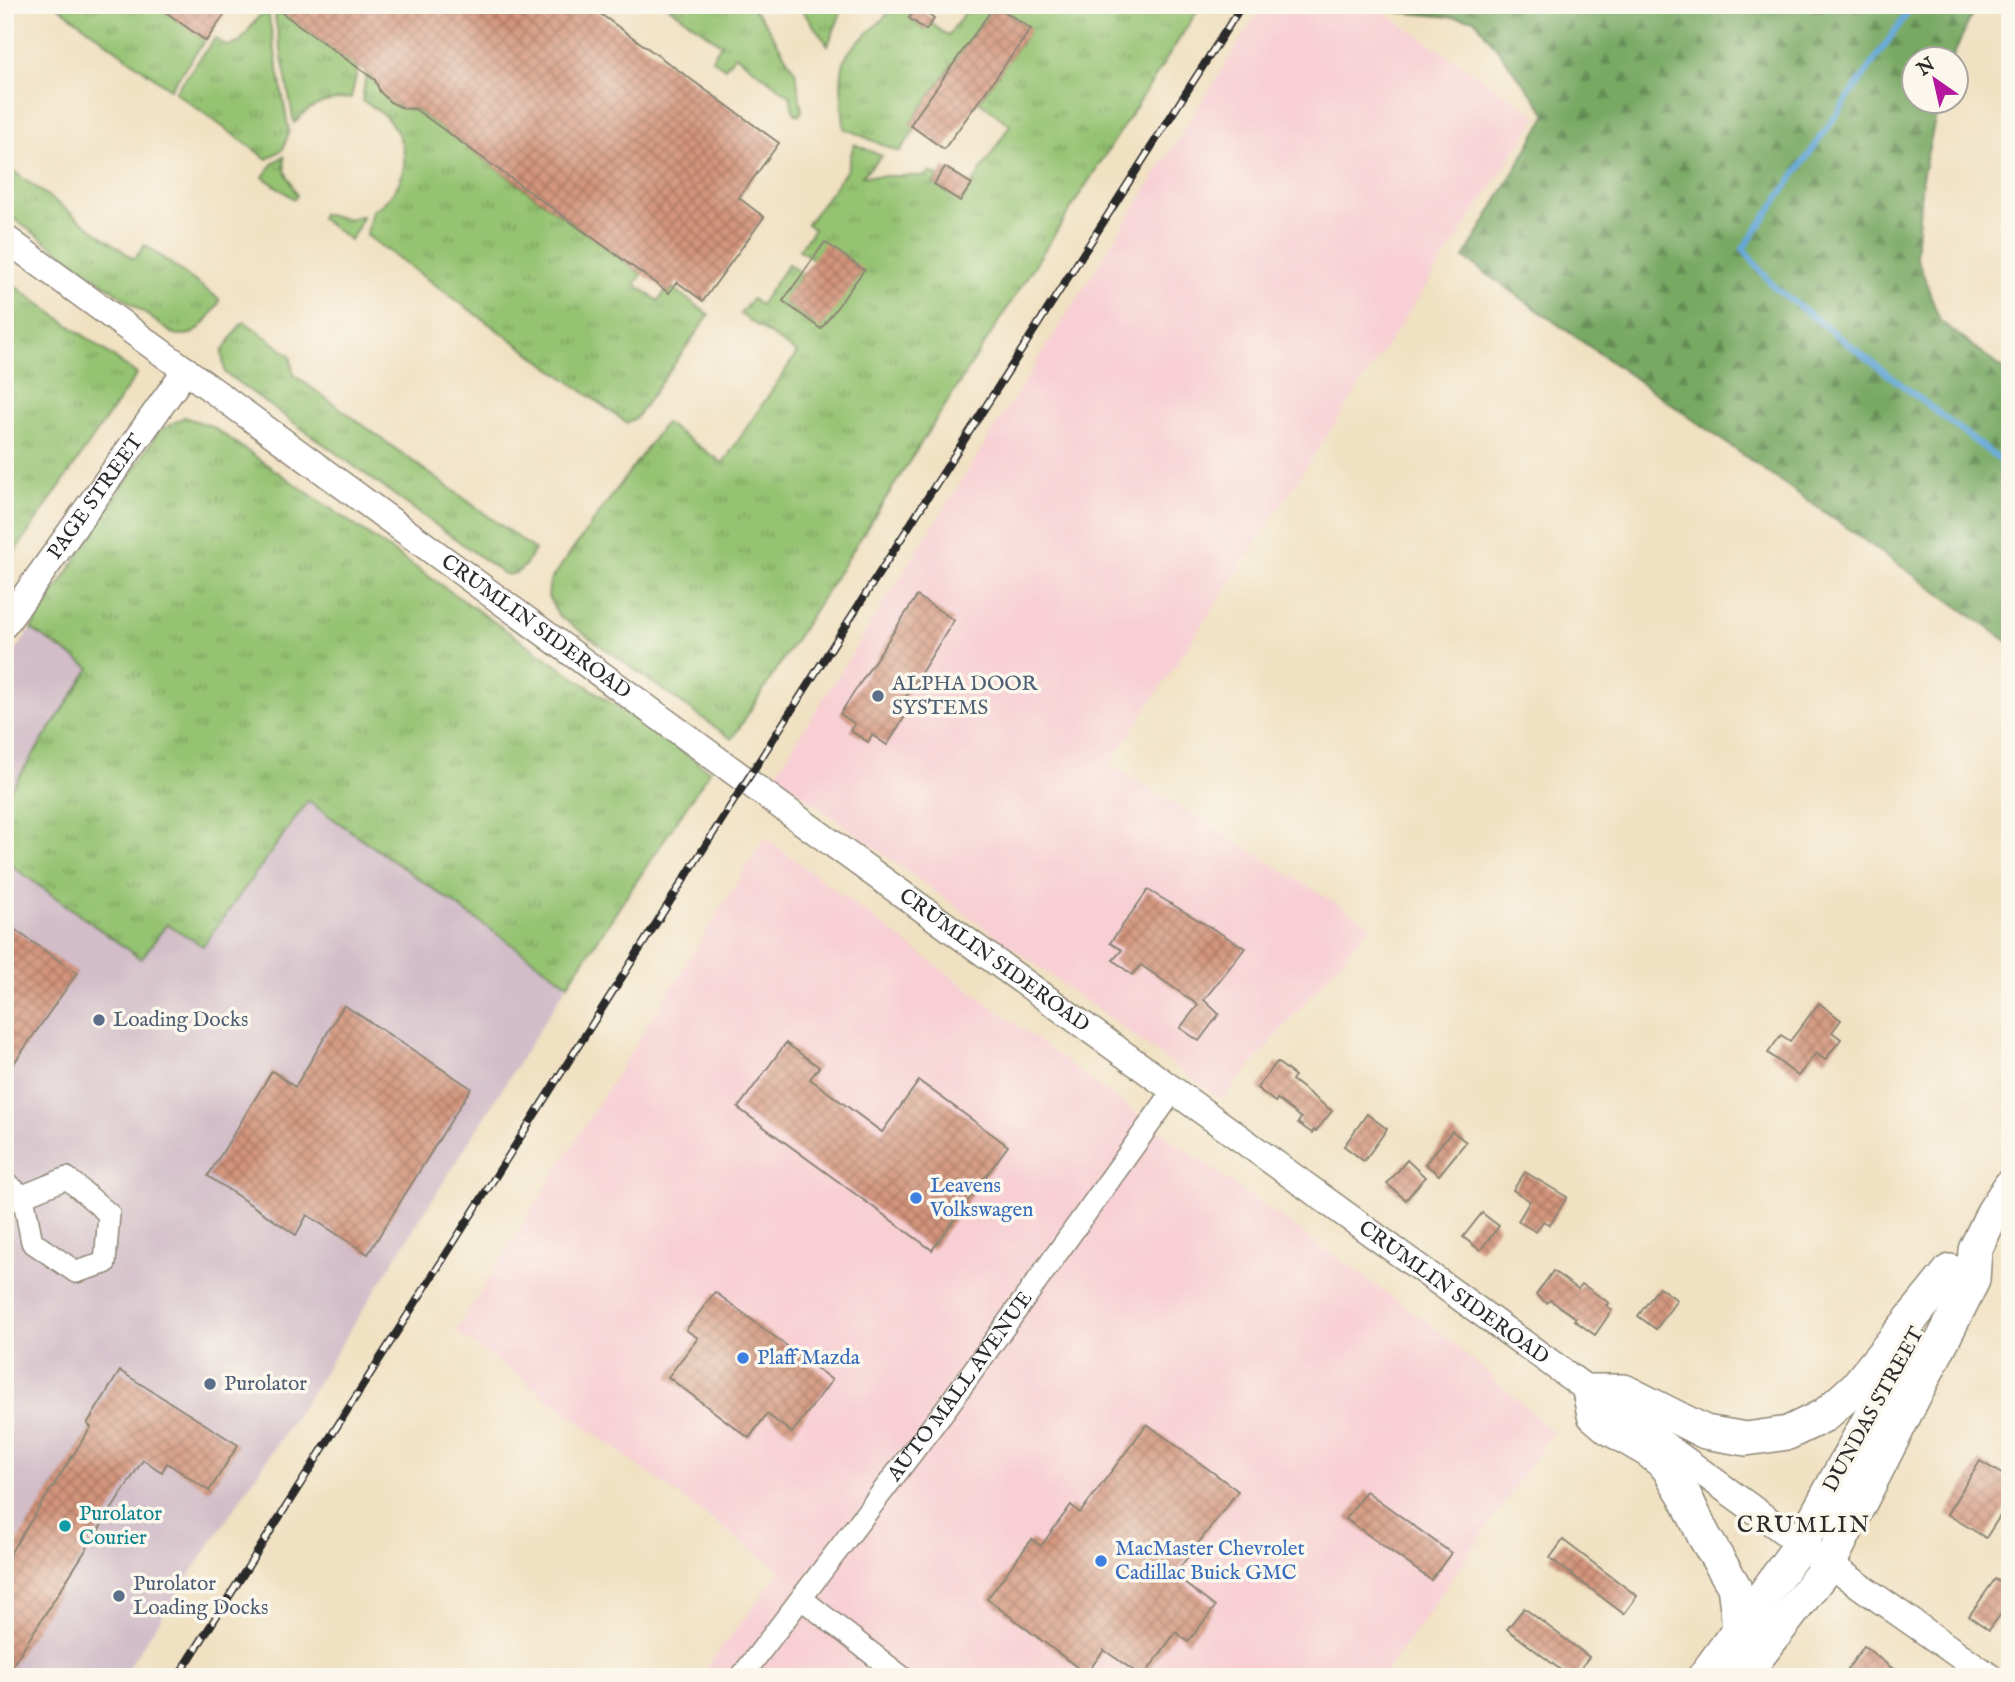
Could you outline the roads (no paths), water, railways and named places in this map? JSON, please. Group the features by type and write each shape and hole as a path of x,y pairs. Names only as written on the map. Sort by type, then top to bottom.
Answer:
{"main road":[{"name":"DUNDAS STREET","path":"1742,1677 1829,1564 1973,1280 1975,1250 1993,1212 2010,1186"},
{"name":"DUNDAS STREET","path":"1704,1677 1801,1544 1950,1271 1975,1250"},
{"path":"1738,1631 1734,1586 1667,1466 1594,1415 1589,1391 1624,1391 1705,1432 1746,1439 1787,1433 1825,1415 1856,1387 1950,1271"}],"street":[{"name":"CRUMLIN SIDEROAD","path":"5,238 804,823 1801,1544 1990,1677"},
{"name":"PAGE STREET","path":"5,624 186,370"},
{"name":"AUTO MALL AVENUE","path":"741,1677 947,1407 1174,1090"},
{"path":"5,1184 23,1196 32,1242 76,1272 105,1262 109,1214 67,1178 23,1196"},
{"path":"802,1599 902,1677"}],"waterway":[{"path":"1913,5 1743,249 1774,287 2010,468"}],"railway":[{"path":"178,1677 1242,5"}],"place":[{"name":"ALPHA DOOR SYSTEMS","path":"878,696"},
{"name":"Loading Docks","path":"99,1020"},
{"name":"Leavens Volkswagen","path":"916,1198"},
{"name":"Plaff Mazda","path":"743,1358"},
{"name":"Purolator","path":"210,1384"},
{"name":"Purolator Courier","path":"65,1526"},
{"name":"MacMaster Chevrolet Cadillac Buick GMC","path":"1101,1561"},
{"name":"Purolator Loading Docks","path":"119,1596"}],"district":[{"name":"CRUMLIN","path":"1804,1525"}]}
